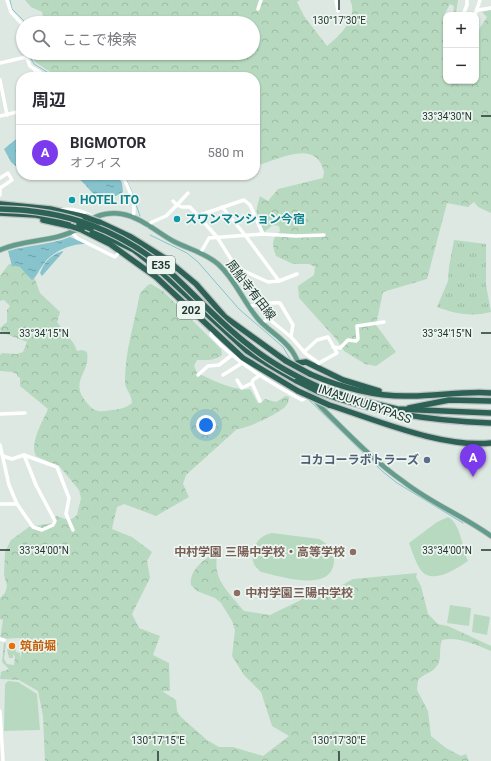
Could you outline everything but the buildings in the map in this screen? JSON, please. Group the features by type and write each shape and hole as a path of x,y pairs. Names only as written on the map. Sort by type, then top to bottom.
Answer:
{"highway":[{"name":"IMAJUKU BYPASS","path":"0,204 58,211 99,222 131,237 166,259 196,284 225,318 286,362 310,374 358,391 390,396 491,393"},
{"name":"E35","path":"0,209 36,210 71,217 122,239 160,265 234,333 262,355 294,375 338,394 398,412 491,413"},
{"name":"E35","path":"0,212 58,219 79,224 106,235 134,250 157,268 247,351 280,372 336,399 440,421 491,423"},
{"name":"IMAJUKU BYPASS","path":"0,216 28,218 71,229 82,230 120,251 156,277 243,358 298,391 329,405 438,440 460,443 491,443"},
{"path":"298,363 306,362 318,365 343,380 379,391 402,394 454,393"},
{"path":"338,394 368,399"},
{"path":"398,412 426,404 449,400 491,401"},
{"path":"417,404 426,404"}],"main road":[{"name":"周船寺有田線","path":"0,250 18,243 57,238 71,229 94,218 115,213 133,217 174,242 201,252 218,264 234,282 262,323 285,343 298,363 310,396 388,471 419,492 468,519 491,536"}],"street":[{"path":"7,0 11,12 16,17"},
{"path":"258,9 261,0"},
{"path":"336,0 338,12"},
{"path":"464,12 467,0"},
{"path":"480,0 478,10 491,8"},
{"path":"0,63 16,58"},
{"path":"27,60 30,66 35,71"},
{"path":"0,80 7,115"},
{"path":"0,116 16,113"},
{"path":"0,178 8,173 12,180 0,187 0,196"},
{"path":"124,180 129,190 135,212 133,217"},
{"path":"148,226 152,222 166,216 188,193"},
{"path":"197,216 244,200 250,205 263,234"},
{"path":"173,201 177,205 190,208 217,237 234,264 244,271 268,282 279,282 297,274"},
{"path":"222,207 245,235 279,282"},
{"path":"58,211 65,209 89,214 94,218"},
{"path":"71,229 77,238 115,257 120,251"},
{"path":"201,252 209,238 263,234 296,236 324,234"},
{"path":"234,282 244,271"},
{"path":"249,306 254,304 263,306 280,303 294,325 290,336"},
{"path":"262,323 269,319 273,321 290,336 304,352 318,365 337,354 328,337 323,337 304,352"},
{"path":"333,347 340,348 348,340 358,339 357,326 384,322"},
{"path":"212,329 211,335 242,363 302,400 310,396"},
{"path":"198,375 208,366 219,365 232,355"},
{"path":"223,375 242,363"},
{"path":"237,380 242,388 252,383 253,380 260,375"},
{"path":"252,383 260,401"},
{"path":"0,414 25,413"},
{"path":"0,445 4,456 9,485 17,504 33,527 42,530 53,525 55,521 36,485 24,455"},
{"path":"4,456 12,459 24,455 58,468 69,498 66,514 73,530"},
{"path":"0,504 17,504"},
{"path":"0,712 3,761"}],"green space":[{"path":"25,0 300,0 297,2 304,16 327,46 342,32 350,20 352,7 350,0 458,0 456,12 453,12 454,6 450,4 446,12 443,12 443,84 479,84 479,29 487,17 482,12 491,10 491,213 478,207 474,202 468,207 447,203 427,279 383,292 376,325 396,352 376,366 365,364 344,351 337,340 299,298 298,286 314,275 315,267 309,264 293,264 276,256 273,243 275,237 280,231 279,226 273,225 264,232 260,223 261,220 257,215 257,206 260,196 268,201 278,189 323,178 324,172 320,161 313,156 304,153 284,156 260,164 260,72 50,72 34,60 260,60 260,16 43,16 42,12 31,7"},
{"path":"454,240 486,244 486,285 491,312 484,314 464,314 437,307 448,281"},
{"path":"15,263 27,271 35,279 40,293 60,312 57,322 74,344 77,351 82,350 87,352 86,366 81,377 80,388 87,403 97,411 116,410 126,407 132,403 125,383 125,369 140,293 151,284 163,291 221,349 222,355 219,357 210,360 197,360 194,366 197,373 230,387 250,389 258,403 261,403 265,399 276,402 286,396 289,397 286,406 283,409 253,425 237,429 186,475 183,484 189,497 156,516 124,504 117,507 112,529 132,537 152,552 147,561 150,578 132,614 139,628 160,636 153,655 169,663 170,691 162,691 176,700 177,711 181,717 207,740 219,747 233,747 263,756 289,736 272,726 261,692 244,675 232,656 235,630 232,621 221,603 215,598 197,591 191,585 194,571 205,559 213,554 217,556 217,572 223,586 244,611 270,615 307,597 326,594 353,579 417,573 416,577 421,586 428,614 438,624 448,626 491,646 491,651 461,640 442,640 438,664 432,671 422,676 418,680 417,690 428,711 431,736 446,748 461,756 466,754 469,761 45,761 43,716 38,691 19,680 0,679 1,672 9,669 2,662 4,642 6,644 4,659 7,664 14,665 15,657 13,654 13,658 9,658 7,649 15,648 16,652 20,653 20,659 24,643 20,638 0,639 3,620 0,619 0,598 5,593 7,586 4,575 5,552 11,540 29,527 52,523 57,516 65,519 72,519 77,515 81,498 79,490 60,467 36,456 34,451 35,439 48,409 20,386 20,378 17,374 0,371 0,355 2,353 17,354 23,352 27,342 1,332 0,328 7,322 7,310 10,306 4,300 0,301 0,276 9,264"},
{"path":"448,517 456,525 468,561 450,572 437,576 430,576 425,574 420,569 409,543 437,522"},
{"path":"272,533 319,539 328,545 332,551 334,561 331,571 324,577 315,580 292,579 261,572 253,561 253,549 260,539"},
{"path":"450,605 471,608 469,626 447,623"},
{"path":"474,614 490,617 487,635 472,632"},
{"path":"8,681 18,682 37,694 40,730 4,731 5,684"}],"water":[{"path":"16,139 16,166 11,162 4,149"},
{"path":"81,180 120,180 123,192 105,202 94,195"},
{"path":"70,237 87,244 74,245 56,252 41,267 32,280 19,266 12,266 8,251 55,242"},
{"path":"63,251 42,276 40,273 46,262 55,254"}],"waterway":[{"path":"10,0 12,9 19,16"},
{"path":"32,60 34,64 47,72"},
{"path":"126,180 140,216"},
{"path":"150,235 187,253 198,262 239,309 283,347 292,362"},
{"path":"308,399 382,471 397,483 463,523"}],"place":[{"name":"HOTEL ITO","path":"72,200"},
{"name":"スワンマンション今宿","path":"177,219"},
{"name":"コカコーラボトラーズ","path":"427,460"},
{"name":"BIGMOTOR","path":"473,477"},
{"name":"中村学園 三陽中学校・高等学校","path":"353,552"},
{"name":"中村学園三陽中学校","path":"237,593"},
{"name":"筑前堀","path":"12,646"}]}
